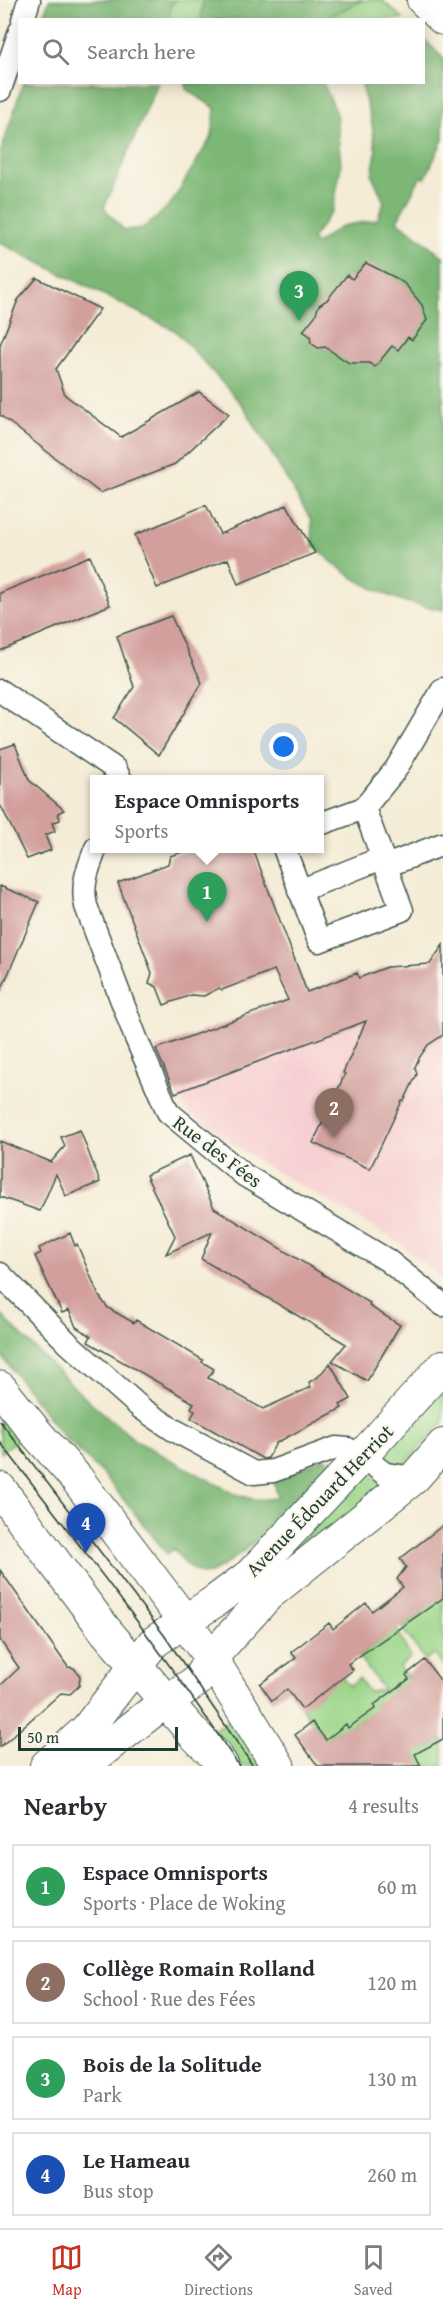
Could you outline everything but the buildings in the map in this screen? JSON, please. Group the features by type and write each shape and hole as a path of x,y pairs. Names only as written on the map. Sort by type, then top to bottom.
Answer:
{"main road":[{"path":"0,1388 77,1479 185,1622 211,1658 278,1766"},
{"path":"0,1489 105,1630 194,1734 215,1755 222,1766"}],"street":[{"path":"24,18 29,0"},
{"path":"423,0 443,19"},
{"path":"0,90 18,37"},
{"path":"324,823 364,808 396,769 443,689"},
{"path":"0,691 108,764 117,775"},
{"path":"285,853 319,941 402,910 364,808"},
{"path":"299,891 443,844"},
{"name":"Rue des Fées","path":"94,853 85,874 83,887 86,906 136,1038 168,1112 244,1175 387,1260 443,1305"},
{"path":"0,1274 69,1344 141,1408 172,1429 254,1473 273,1471 336,1448 348,1449 362,1456 385,1474 414,1478"},
{"name":"Avenue Édouard Herriot","path":"137,1666 154,1642 250,1575 443,1366"},
{"name":"Avenue Édouard Herriot","path":"166,1701 197,1681 211,1658 268,1595 414,1478 443,1445"},
{"path":"46,1766 86,1730 137,1666"},
{"path":"83,1766 166,1701"}],"shaded area":[{"path":"443,951 443,1279 398,1242 261,1163 189,1113 164,1076 154,1050 357,973 359,978 392,965 431,963"}],"green space":[{"path":"49,0 382,0 402,18 44,18"},
{"path":"49,0 176,0 171,5 169,18 43,18"},
{"path":"203,0 363,0 327,18 201,18"},
{"path":"425,40 443,58 443,139 425,179 421,176 397,221 443,256 443,610 408,603 374,589 343,571 316,547 313,547 311,520 244,407 176,331 0,243 0,154 23,84 158,84 104,208 124,230 142,228 153,221 172,202 212,136 215,108 186,89 186,84 323,84 336,111 341,166 333,210 312,239 316,244 342,226 377,220 384,202 372,175 376,152 371,119 362,89 363,84 425,84"},
{"path":"0,1314 80,1393 136,1441 235,1494 256,1500 278,1498 274,1482 324,1458 335,1464 272,1526 233,1559 217,1570 205,1574 196,1572 174,1549 167,1554 103,1474 62,1435 0,1354"},
{"path":"443,1389 443,1422 403,1466 389,1467 383,1459 386,1449"},
{"path":"0,1396 29,1431 0,1453"},
{"path":"362,1469 384,1484 247,1604"},
{"path":"443,1592 443,1666 434,1654 425,1660 402,1628 423,1613 416,1604"},
{"path":"396,1629 411,1657 399,1667 420,1694 440,1680 443,1685 422,1750 443,1739 443,1766 421,1766 405,1737 362,1718 348,1728 346,1725 326,1740 302,1709 342,1676 349,1686 359,1678 369,1692 384,1690 359,1657"},
{"path":"234,1716 267,1766 230,1766 205,1736"}],"tram line":[{"path":"0,1421 164,1635 253,1766"},
{"path":"0,1442 152,1642 239,1766"}],"place":[{"name":"Bois de la Solitude","path":"299,321"},
{"name":"Espace Omnisports","path":"207,922"},
{"name":"Collège Romain Rolland","path":"334,1138"},
{"name":"Le Hameau","path":"86,1553"}]}
